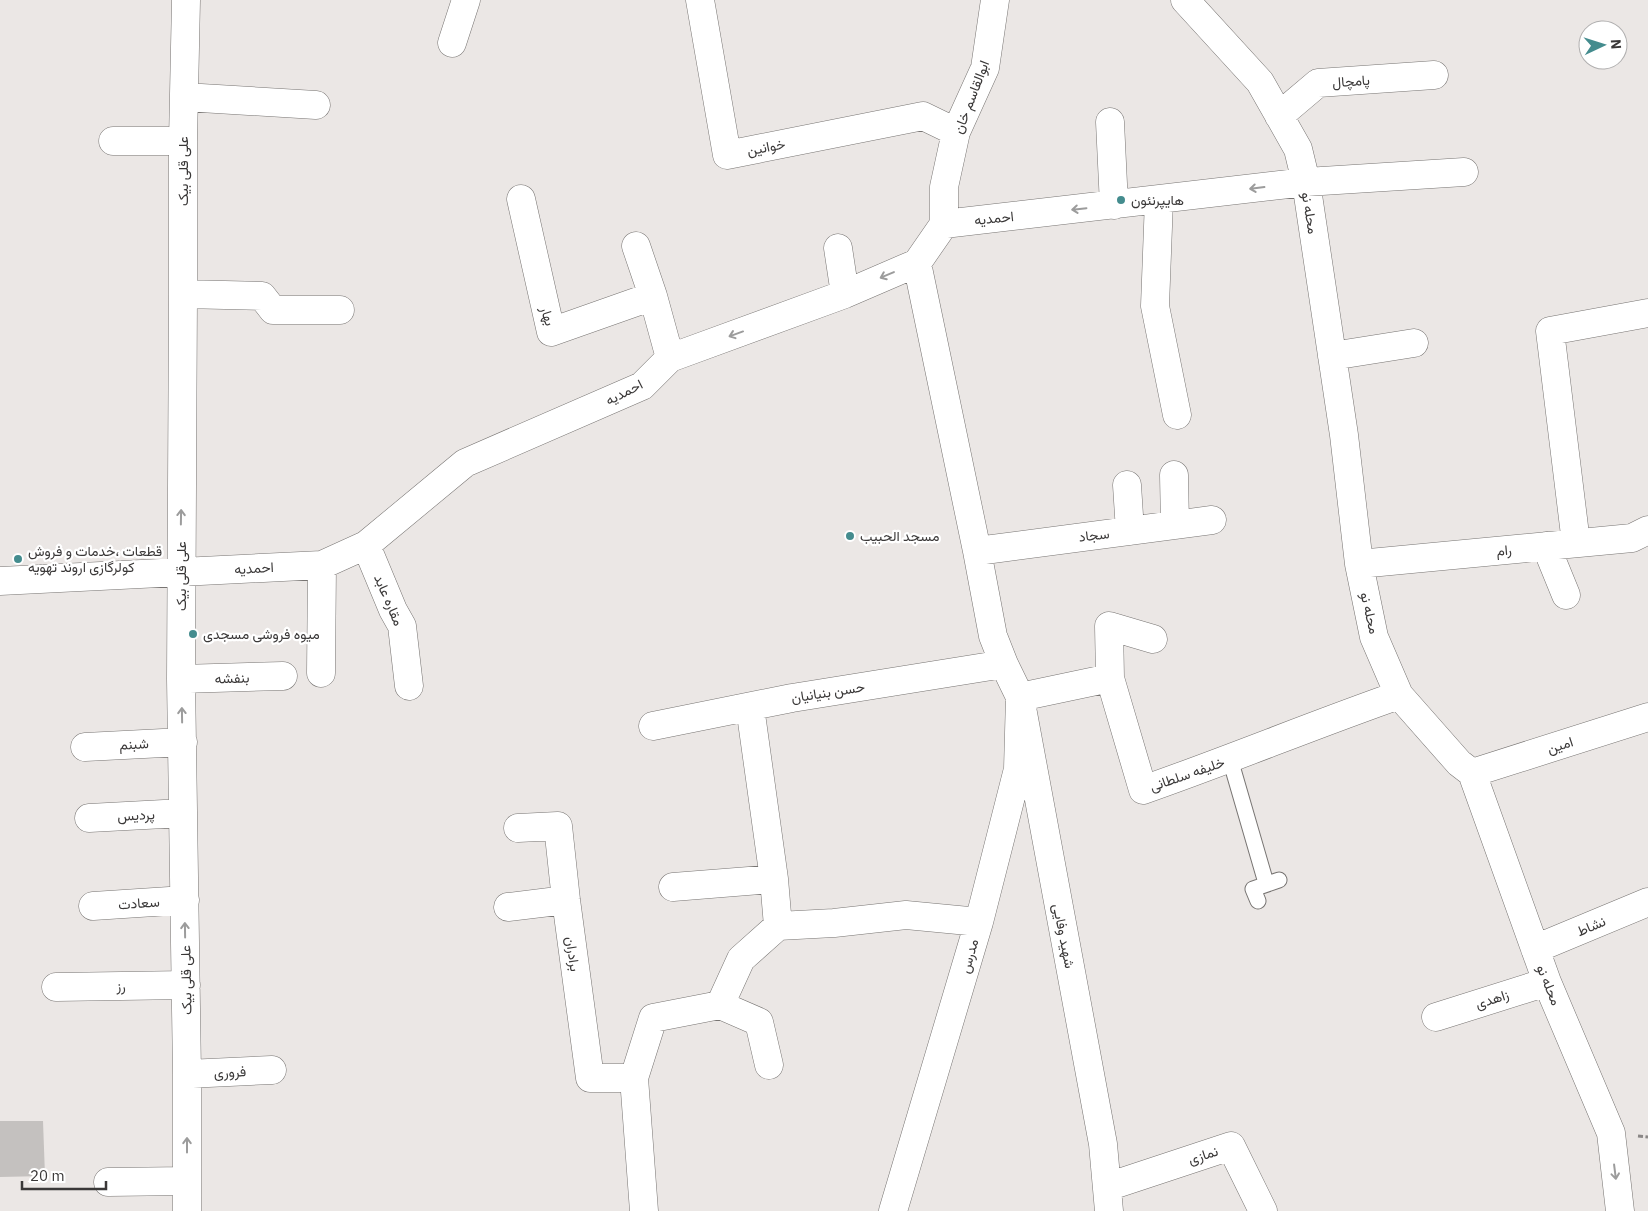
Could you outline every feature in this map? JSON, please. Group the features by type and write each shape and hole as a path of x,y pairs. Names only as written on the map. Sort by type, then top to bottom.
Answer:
{"street":[{"name":"علی قلی بیک","path":"186,0 182,142 184,294 181,679 186,985 187,1211"},
{"path":"452,43 466,0"},
{"name":"خوانین","path":"700,0 727,155 923,116 956,132"},
{"name":"ابوالقاسم خان","path":"944,224 944,188 956,132 985,68 995,0"},
{"name":"محله نو","path":"1185,0 1260,82 1298,148 1306,182 1344,436 1358,564 1374,636 1399,695 1458,762 1472,773 1547,982 1610,1133 1620,1211"},
{"name":"پامچال","path":"1279,116 1318,83 1434,75"},
{"path":"184,97 316,105"},
{"path":"1110,122 1114,205"},
{"path":"113,141 182,142"},
{"name":"احمدیه","path":"944,224 1306,182 1464,172"},
{"name":"بهار","path":"521,198 550,332 653,296"},
{"path":"1159,200 1155,306 1177,414"},
{"path":"944,224 917,263 994,636 1004,664"},
{"path":"636,246 653,296 670,358"},
{"path":"838,248 845,294"},
{"name":"احمدیه","path":"0,581 322,565 366,545 465,463 642,386 670,358 845,294 917,263"},
{"path":"184,294 262,296 272,310 340,310"},
{"path":"1576,543 1550,331 1648,313"},
{"path":"1332,356 1414,343"},
{"path":"1174,474 1175,525"},
{"path":"1127,485 1130,531"},
{"name":"سجاد","path":"977,551 1212,520"},
{"name":"رام","path":"1358,564 1632,538 1648,530"},
{"name":"مقاره عابد","path":"366,545 393,610 402,626 409,686"},
{"path":"1546,546 1566,595"},
{"path":"321,673 322,565"},
{"path":"1020,697 1110,678 1109,626 1153,639"},
{"name":"شهید وفایی","path":"1004,664 1020,697 1103,1144 1108,1199"},
{"name":"حسن بنیانیان","path":"653,726 792,698 1004,664"},
{"name":"بنفشه","path":"181,679 283,676"},
{"name":"خلیفه سلطانی","path":"1110,678 1143,790 1399,695"},
{"name":"مدرس","path":"893,1211 979,922 1018,768 1020,697"},
{"path":"750,706 774,879 778,926"},
{"name":"امین","path":"1472,773 1648,717"},
{"name":"شبنم","path":"85,747 183,742"},
{"name":"پردیس","path":"89,818 183,813"},
{"name":"برادران","path":"518,828 558,826 590,1078 634,1078"},
{"path":"673,887 774,879"},
{"name":"سعادت","path":"93,906 185,900"},
{"path":"508,907 566,900"},
{"name":"نشاط","path":"1535,949 1648,902"},
{"path":"720,1005 741,959 778,926 834,923 906,915 979,922"},
{"name":"زاهدی","path":"1436,1017 1547,982"},
{"name":"رز","path":"56,987 186,985"},
{"path":"644,1211 634,1078 654,1018 720,1005 759,1022 769,1065"},
{"name":"فروری","path":"187,1074 272,1070"},
{"name":"نمازی","path":"1108,1199 1231,1146 1263,1211"},
{"path":"108,1182 187,1181"}],"lane":[{"path":"1230,759 1273,882 1253,889 1258,901"}],"building":[{"path":"0,1121 43,1121 45,1176 0,1177"}],"place":[{"name":"هایپرنئون","path":"1121,200"},
{"name":"مسجد الحبیب","path":"850,536"},
{"name":"قطعات ،خدمات و فروش کولرگازی اروند تهویه","path":"18,559"},
{"name":"میوه فروشی مسجدی","path":"193,634"}]}
